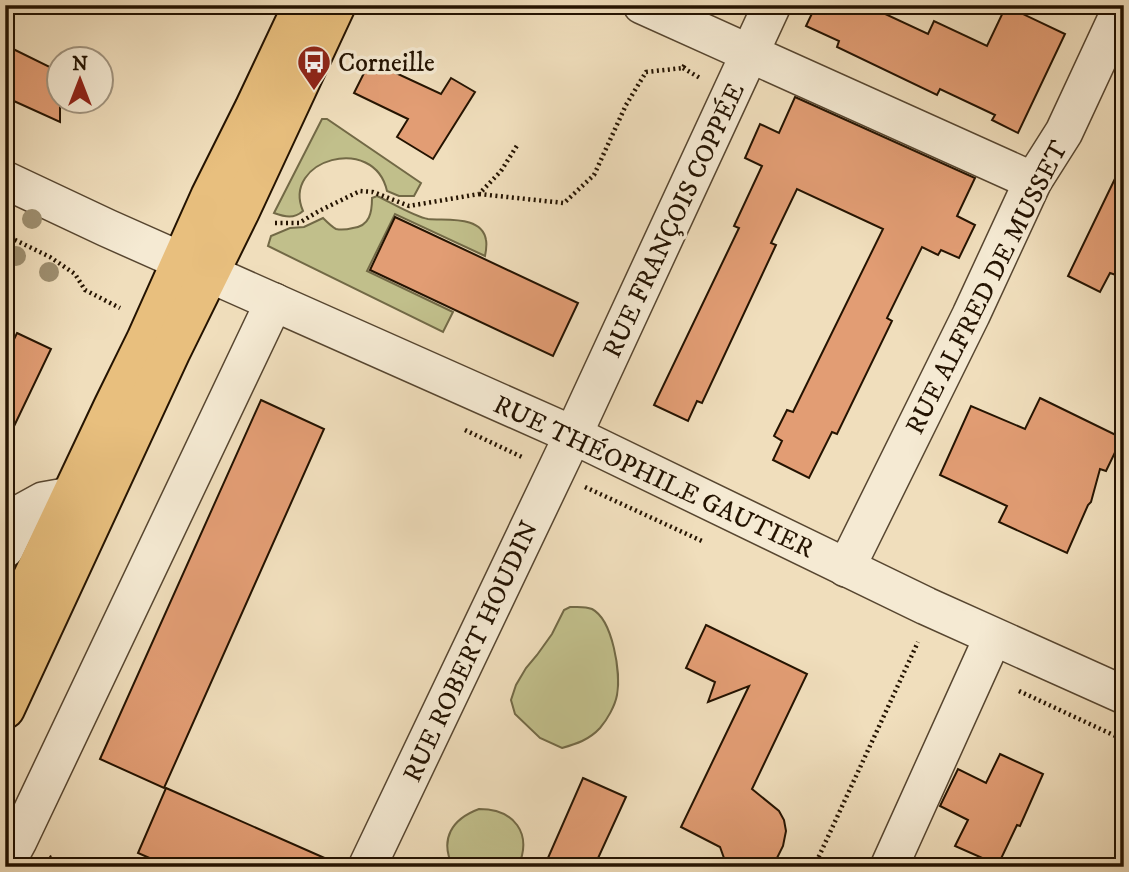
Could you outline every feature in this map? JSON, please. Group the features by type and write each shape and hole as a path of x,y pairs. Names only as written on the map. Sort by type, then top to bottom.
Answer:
{"main road":[{"path":"5,709 171,351 196,268 210,197 303,5"},
{"path":"5,636 146,340 196,268 336,5"}],"street":[{"path":"642,5 1033,181"},
{"name":"RUE FRANÇOIS COPPÉE","path":"573,435 772,5"},
{"name":"RUE ALFRED DE MUSSET","path":"846,568 971,315 1033,181 1063,132 1123,5"},
{"name":"RUE THÉOPHILE GAUTIER","path":"5,180 573,435 846,568 1124,695"},
{"path":"5,865 274,302"},
{"name":"RUE ROBERT HOUDIN","path":"368,867 573,435"},
{"path":"5,550 23,512 43,501 71,496"},
{"path":"889,867 993,637"}],"path":[{"path":"269,223 299,223 328,205 360,191 373,192 409,206 478,194 564,203 594,175 626,105 646,72 683,68 704,33"},
{"path":"478,194 500,171 518,144"},
{"path":"5,235 50,257 75,274 85,290 128,313"},
{"path":"458,427 706,543"},
{"path":"814,867 919,642 906,637"}],"shaded area":[{"path":"322,119 327,119 421,183 414,196 399,196 387,191 379,173 365,162 349,158 332,160 316,167 305,178 300,193 303,211 289,216 274,213"},
{"path":"377,196 423,218 471,223 483,232 486,242 485,256 395,214 367,271 453,312 443,332 268,246 271,236 290,228 304,227 323,218 336,229 359,227 369,218 372,198"},
{"path":"570,607 592,609 605,624 614,648 618,685 614,704 600,728 587,739 562,748 540,738 515,714 511,700 526,668 552,634 564,610"},
{"path":"479,809 502,813 517,825 523,844 518,867 453,867 447,848 451,831 462,818"}],"building":[{"path":"816,5 866,5 928,34 934,21 987,46 1006,6 1065,34 1018,133 992,120 995,115 940,89 937,95 837,47 839,41 806,26"},
{"path":"5,45 46,65 46,116 5,97"},
{"path":"370,61 441,94 451,78 475,92 433,159 397,137 408,119 354,93"},
{"path":"795,97 975,178 957,216 975,225 959,258 941,250 938,255 922,247 887,318 892,321 837,434 832,432 809,478 773,460 782,441 774,436 787,410 793,412 883,229 797,189 771,243 776,245 702,403 697,401 688,421 654,405 739,228 734,226 762,166 745,158 760,124 779,133"},
{"path":"47,116 60,116 60,122"},
{"path":"1124,160 1124,259 1116,275 1110,273 1100,292 1068,276"},
{"path":"395,217 578,303 553,356 370,270"},
{"path":"17,333 51,349 5,445 5,358"},
{"path":"1040,398 1122,438 1106,471 1100,469 1091,502 1067,553 999,522 1007,506 940,475 971,406 1025,429"},
{"path":"261,400 324,429 164,788 100,759"},
{"path":"706,625 807,674 752,789 779,811 784,820 786,831 783,846 770,867 730,867 720,847 681,827 749,686 708,702 715,682 686,668"},
{"path":"1000,754 1043,774 1020,826 1017,825 998,865 955,846 968,820 940,806 958,769 986,783"},
{"path":"583,778 626,797 594,867 544,867"},
{"path":"166,788 345,867 170,867 138,853"}],"place":[{"name":"Corneille","path":"314,92"}]}
